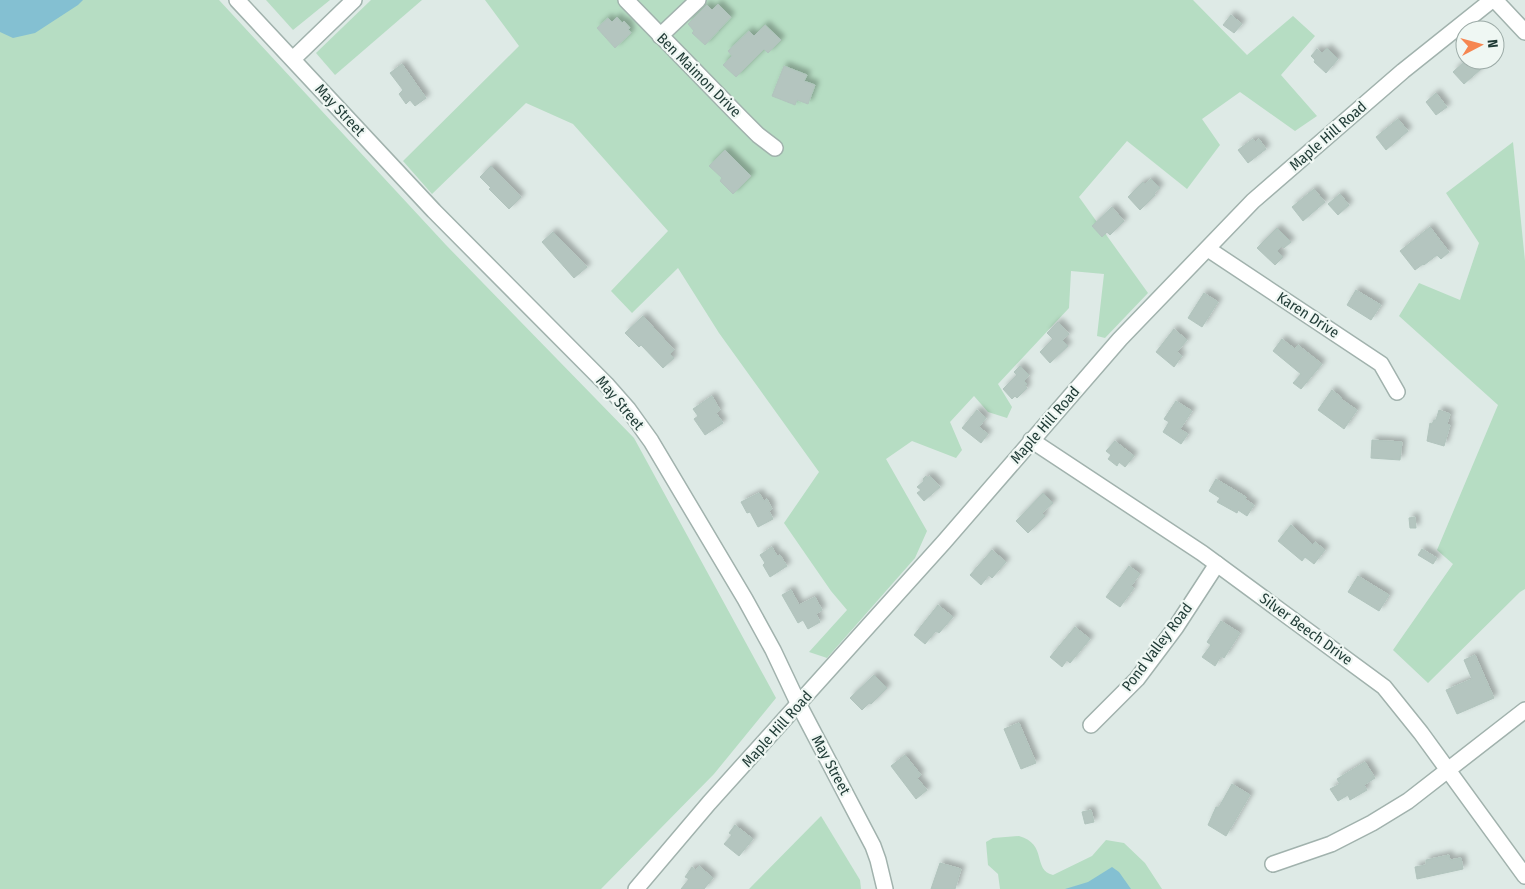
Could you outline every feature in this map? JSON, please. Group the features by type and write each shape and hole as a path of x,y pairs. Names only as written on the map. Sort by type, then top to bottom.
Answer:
{"street":[{"name":"May Street","path":"236,0 434,211 606,384 628,409 651,441 745,599 773,650 799,705 873,846 885,889"},
{"path":"293,59 354,0"},
{"name":"Ben Maimon Drive","path":"626,0 758,135 775,148"},
{"path":"660,36 698,0"},
{"path":"1493,0 1525,32"},
{"name":"Maple Hill Road","path":"636,889 709,803 944,542 1120,339 1253,201 1403,71 1493,0"},
{"name":"Karen Drive","path":"1208,249 1381,364 1397,392"},
{"name":"Silver Beech Drive","path":"1031,440 1217,564 1384,687 1421,733 1525,876"},
{"name":"Pond Valley Road","path":"1091,725 1137,679 1176,627 1217,564"},
{"path":"1274,864 1331,844 1372,823 1408,801 1525,710"}],"green space":[{"path":"0,0 219,0 446,245 634,438 776,698 714,774 601,889 0,889"},
{"path":"266,0 330,0 293,30"},
{"path":"371,0 422,0 335,75 316,53"},
{"path":"485,0 1193,0 1247,55 1293,16 1315,36 1281,75 1317,116 1295,131 1240,92 1202,119 1220,145 1187,189 1127,141 1079,197 1148,293 1105,338 1097,336 1104,274 1071,271 1069,308 998,384 1012,407 1007,418 988,412 974,396 950,422 962,450 956,458 912,441 886,459 927,531 915,558 827,658 809,652 847,610 831,591 784,523 819,472 719,333 678,268 632,313 611,291 668,231 573,124 526,103 432,194 403,161 519,46"},
{"path":"1513,142 1525,261 1525,589 1428,683 1393,650 1453,564 1437,550 1498,405 1399,316 1419,283 1460,300 1479,243 1446,193"},
{"path":"821,816 860,880 861,889 749,889"},
{"path":"1019,836 1034,845 1043,868 1053,875 1092,856 1106,840 1124,843 1145,863 1162,889 1000,889 998,874 988,865 986,842 993,838"}],"water":[{"path":"0,0 83,0 35,33 13,38 0,32"},
{"path":"1112,867 1119,872 1131,889 1065,889 1088,882"}],"building":[{"path":"718,4 731,17 705,45 692,33 694,31 688,24 707,5 712,10"},
{"path":"1231,15 1242,24 1234,33 1223,25"},
{"path":"617,17 622,23 624,21 630,28 628,29 631,33 615,48 597,28 608,18 612,22"},
{"path":"765,25 781,40 768,53 764,49 736,77 723,65 732,56 728,51 749,31 754,36"},
{"path":"1327,48 1338,59 1326,73 1314,62 1315,60 1311,56 1317,49 1322,53"},
{"path":"402,64 426,98 415,106 410,100 406,104 399,94 403,90 390,73"},
{"path":"784,66 807,75 804,81 815,85 808,104 797,100 795,105 772,96"},
{"path":"1455,70 1480,70 1464,84 1453,72"},
{"path":"1436,93 1447,107 1436,115 1426,102"},
{"path":"1398,119 1408,131 1386,150 1376,137"},
{"path":"1253,139 1255,142 1259,139 1266,149 1248,163 1238,150"},
{"path":"725,150 751,176 733,194 720,181 722,178 709,166"},
{"path":"491,166 521,197 509,209 480,177"},
{"path":"1151,179 1160,188 1140,210 1128,197 1143,182 1145,184"},
{"path":"1314,189 1325,202 1303,221 1292,207"},
{"path":"1340,194 1349,205 1338,215 1328,204"},
{"path":"1112,207 1124,221 1110,235 1107,232 1102,237 1092,226"},
{"path":"1430,227 1449,252 1441,259 1437,255 1415,270 1400,251"},
{"path":"1277,228 1291,242 1284,248 1282,246 1277,251 1283,257 1275,265 1257,248"},
{"path":"553,232 587,267 574,278 542,242"},
{"path":"1356,290 1381,305 1371,320 1347,305"},
{"path":"1204,293 1218,302 1202,327 1188,318"},
{"path":"643,316 674,350 670,354 674,358 663,368 641,345 639,347 625,333"},
{"path":"1058,322 1069,334 1062,340 1068,346 1050,363 1040,352 1053,339 1047,333"},
{"path":"1174,329 1187,340 1177,352 1182,356 1174,367 1156,352"},
{"path":"1282,339 1295,349 1298,345 1322,364 1301,389 1293,383 1301,374 1273,351"},
{"path":"1020,366 1029,375 1024,381 1027,384 1025,385 1027,388 1017,398 1015,396 1012,399 1003,389 1017,375 1014,372"},
{"path":"1332,390 1357,410 1344,429 1318,410"},
{"path":"712,396 720,410 716,413 723,423 705,435 694,419 698,416 693,409"},
{"path":"1176,401 1192,411 1180,429 1188,434 1181,444 1163,432 1169,422 1164,419"},
{"path":"977,410 986,418 979,427 988,434 981,443 962,428"},
{"path":"1439,410 1450,414 1447,424 1450,425 1444,446 1427,441 1430,423 1432,424 1436,420"},
{"path":"1372,440 1402,442 1400,460 1371,458"},
{"path":"1115,441 1134,456 1125,467 1119,462 1117,466 1108,459 1111,455 1106,451"},
{"path":"926,476 927,478 930,476 940,487 924,501 917,493 921,490 917,487 924,481 923,479"},
{"path":"1216,479 1246,497 1245,499 1254,505 1247,516 1238,510 1237,513 1217,502 1220,498 1209,491"},
{"path":"759,493 764,501 767,499 772,509 769,511 773,519 758,527 750,512 747,513 741,502"},
{"path":"1043,493 1053,503 1042,513 1045,516 1028,533 1016,521"},
{"path":"1415,517 1416,528 1410,528 1409,518"},
{"path":"1291,525 1313,545 1315,542 1325,550 1314,564 1305,557 1302,561 1278,541"},
{"path":"772,547 777,556 780,555 787,566 770,577 760,555"},
{"path":"1422,549 1437,558 1433,564 1418,555"},
{"path":"992,550 1006,562 992,578 989,575 981,585 970,575"},
{"path":"1129,566 1140,574 1131,586 1134,588 1120,607 1106,597"},
{"path":"1358,576 1389,595 1379,611 1348,592"},
{"path":"791,590 799,605 815,597 822,610 816,614 820,622 808,629 803,620 798,623 782,595"},
{"path":"938,605 953,617 939,633 936,631 925,644 914,635"},
{"path":"1221,621 1240,633 1224,658 1221,656 1215,666 1202,657 1211,645 1207,642"},
{"path":"1075,627 1090,639 1070,663 1067,660 1062,667 1050,657"},
{"path":"1475,655 1494,698 1457,714 1446,690 1472,679 1464,660"},
{"path":"874,675 887,688 862,710 850,698"},
{"path":"1019,723 1036,763 1021,769 1004,729"},
{"path":"905,755 921,775 917,778 927,790 916,799 891,766"},
{"path":"1365,762 1375,778 1364,785 1367,790 1350,800 1348,795 1338,801 1330,789 1340,784 1337,779"},
{"path":"1232,784 1250,795 1226,836 1208,825 1216,807 1219,807"},
{"path":"1091,810 1094,822 1085,824 1082,812"},
{"path":"735,825 753,839 739,856 724,844 732,835 729,833"},
{"path":"1449,855 1450,860 1461,858 1463,869 1417,879 1415,867 1426,865 1426,860"},
{"path":"940,863 961,869 955,889 931,889"},
{"path":"699,866 713,878 704,889 681,889 689,879 685,877 692,867 696,870"}]}
